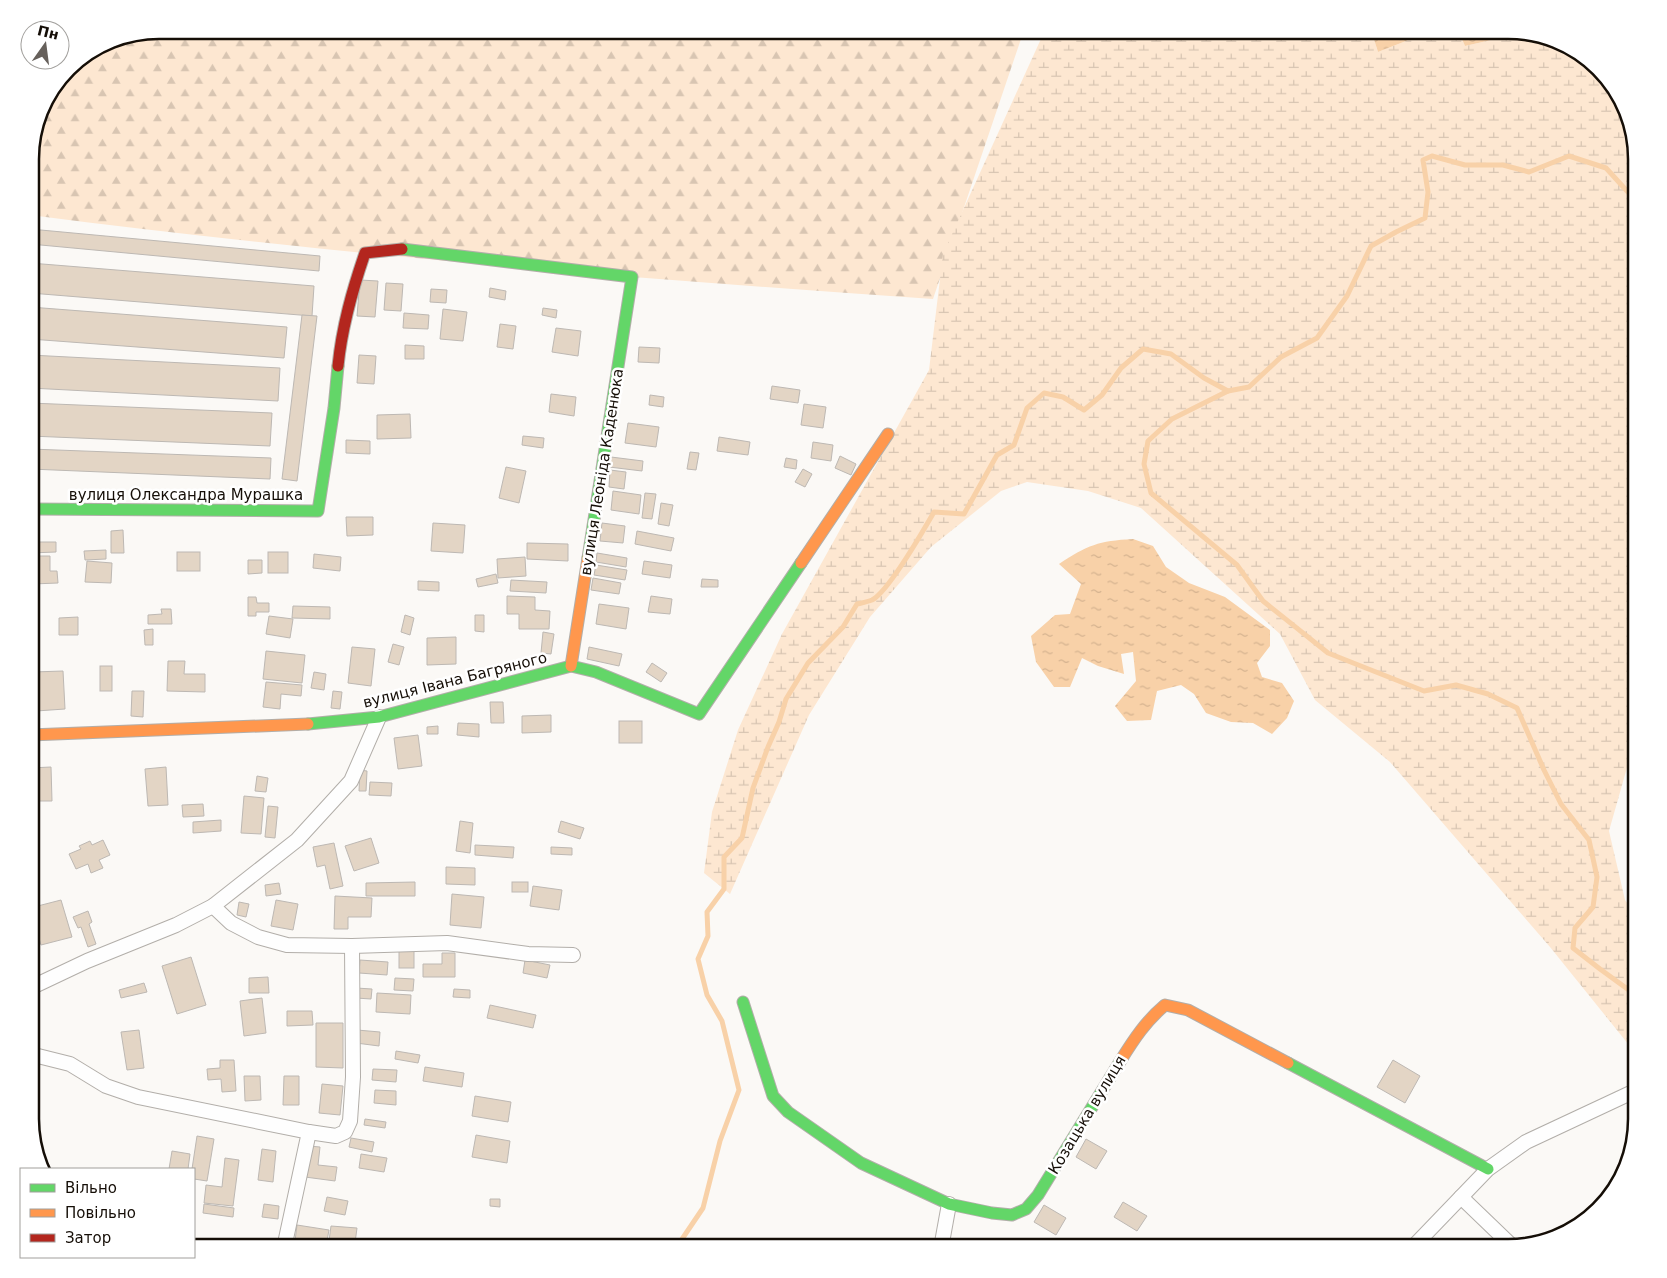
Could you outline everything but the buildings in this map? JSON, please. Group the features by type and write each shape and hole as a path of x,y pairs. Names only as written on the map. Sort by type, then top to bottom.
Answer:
{"street":[{"name":"вулиця Олександра Мурашка","path":"39,510 318,511 334,408 340,347 349,301 365,253 398,248 632,277"},
{"name":"вулиця Леоніда Каденюка","path":"571,666 632,277"},
{"name":"вулиця Івана Багряного","path":"39,735 288,726 380,718 571,666 596,672 699,714 888,434"},
{"path":"39,984 87,961 176,925 213,906 297,840 351,781 380,718"},
{"path":"213,906 230,923 258,937 287,945 352,946 447,943 528,954 573,955"},
{"path":"39,1056 70,1064 106,1086 138,1097 336,1136 345,1132 350,1121 353,1078 352,946"},
{"name":"Козацька вулиця","path":"743,1002 773,1096 788,1112 861,1163 949,1204 1012,1215 1026,1209 1038,1195 1138,1032 1152,1016 1165,1006 1188,1010 1488,1169"},
{"path":"1421,1239 1488,1169 1526,1142 1628,1094"},
{"path":"286,1239 309,1132"},
{"path":"1461,1197 1505,1239"},
{"path":"943,1239 949,1204"}],"green space":[{"path":"159,39 1021,39 933,299 670,280 256,242 39,216 39,151 43,128 51,106 59,92 74,74 92,59 113,48 135,41"},
{"path":"1041,39 1374,39 1378,52 1411,39 1462,39 1465,46 1496,39 1524,40 1547,45 1561,51 1575,59 1593,74 1612,99 1619,113 1627,143 1628,159 1628,764 1609,831 1625,900 1628,904 1628,1044 1550,947 1390,762 1315,700 1280,634 1141,508 1088,491 1027,482 1001,491 931,547 870,617 809,715 730,894 704,873 712,812 738,730 782,634 929,370 943,254"}],"water":[{"path":"1374,39 1411,39 1378,52"},
{"path":"1462,39 1496,39 1465,46"},
{"path":"1133,539 1153,546 1166,567 1189,583 1225,597 1270,630 1270,646 1257,663 1262,677 1282,683 1294,701 1287,718 1272,734 1253,723 1231,722 1206,713 1194,694 1181,685 1157,691 1151,720 1127,721 1115,706 1136,681 1133,652 1121,654 1124,674 1098,666 1082,658 1070,687 1054,687 1036,662 1031,636 1055,615 1070,614 1081,584 1059,564 1094,545"}],"waterway":[{"path":"682,1239 703,1208 720,1141 739,1090 722,1021 707,995 698,959 708,936 707,912 724,889 724,857 742,838 753,788 786,699 808,663 843,627 857,604 872,600 887,585 905,560 934,512 964,514 997,455 1014,445 1027,408 1044,393 1063,397 1084,410 1102,395 1121,368 1143,349 1171,354 1204,378 1228,391 1249,387 1281,357 1317,338 1347,296 1371,246 1425,218 1428,192 1423,160 1432,156 1465,165 1503,165 1529,172 1569,156 1606,168 1628,192"},
{"path":"1228,391 1172,419 1148,441 1144,464 1151,493 1237,565 1263,601 1328,653 1424,691 1456,685 1488,694 1517,708 1561,804 1589,840 1597,877 1593,907 1575,928 1573,948 1628,989"}],"traffic: fast":[{"path":"402,249 632,277 588,558"},
{"path":"39,509 318,511 334,408 338,366"},
{"path":"308,724 379,717 571,666 596,672 699,714 801,563"},
{"path":"743,1002 773,1096 788,1112 861,1163 949,1204 992,1213 1012,1215 1026,1209 1038,1195 1121,1060"},
{"path":"1288,1063 1488,1169"}],"traffic: slow":[{"path":"801,563 888,434"},
{"path":"571,666 588,558"},
{"path":"39,735 308,724"},
{"path":"1121,1060 1152,1017 1165,1005 1188,1010 1288,1063"}],"traffic: jam":[{"path":"338,366 348,309 365,253 402,249"}]}
